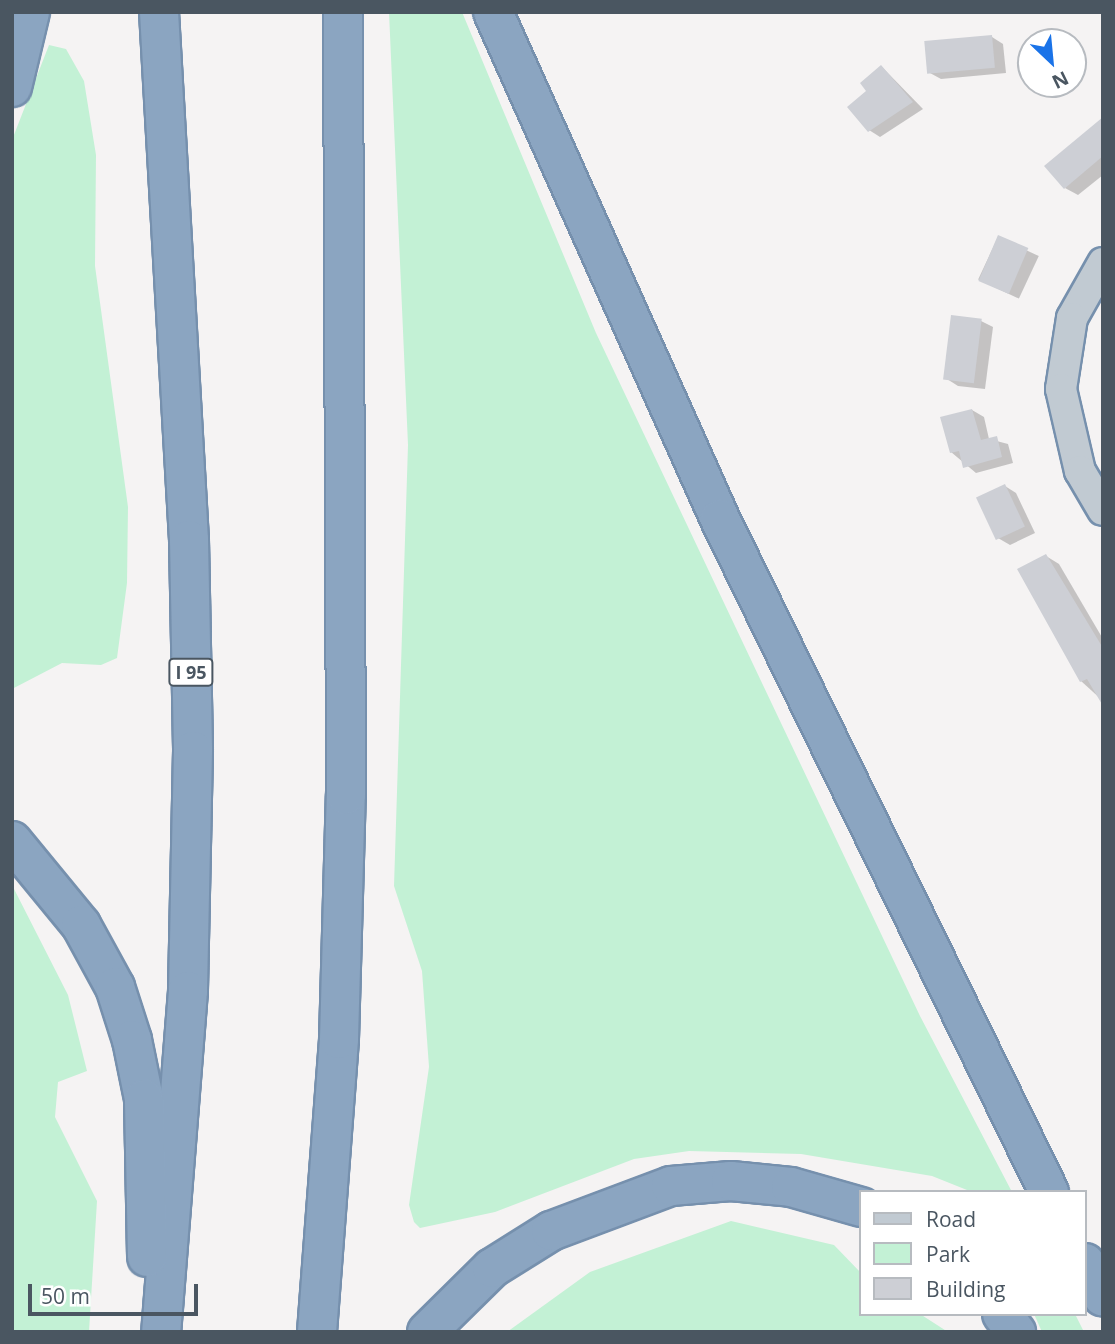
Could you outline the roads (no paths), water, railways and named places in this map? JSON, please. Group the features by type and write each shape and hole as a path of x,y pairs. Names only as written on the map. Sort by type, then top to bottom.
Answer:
{"highway":[{"path":"12,87 30,12"},
{"name":"I 95","path":"159,12 189,540 193,751 188,991 161,1332"},
{"path":"317,1332 339,1039 346,795 343,12"},
{"path":"493,12 720,519 1048,1190"},
{"path":"12,841 81,925 115,987 132,1040 146,1132 146,1332"},
{"path":"427,1332 492,1268 551,1231 671,1185 731,1181 779,1186 860,1207"},
{"path":"1087,1267 1103,1297"},
{"path":"1004,1316 1016,1332"}],"street":[{"path":"1103,263 1072,318 1061,389 1080,471 1103,510"}]}
